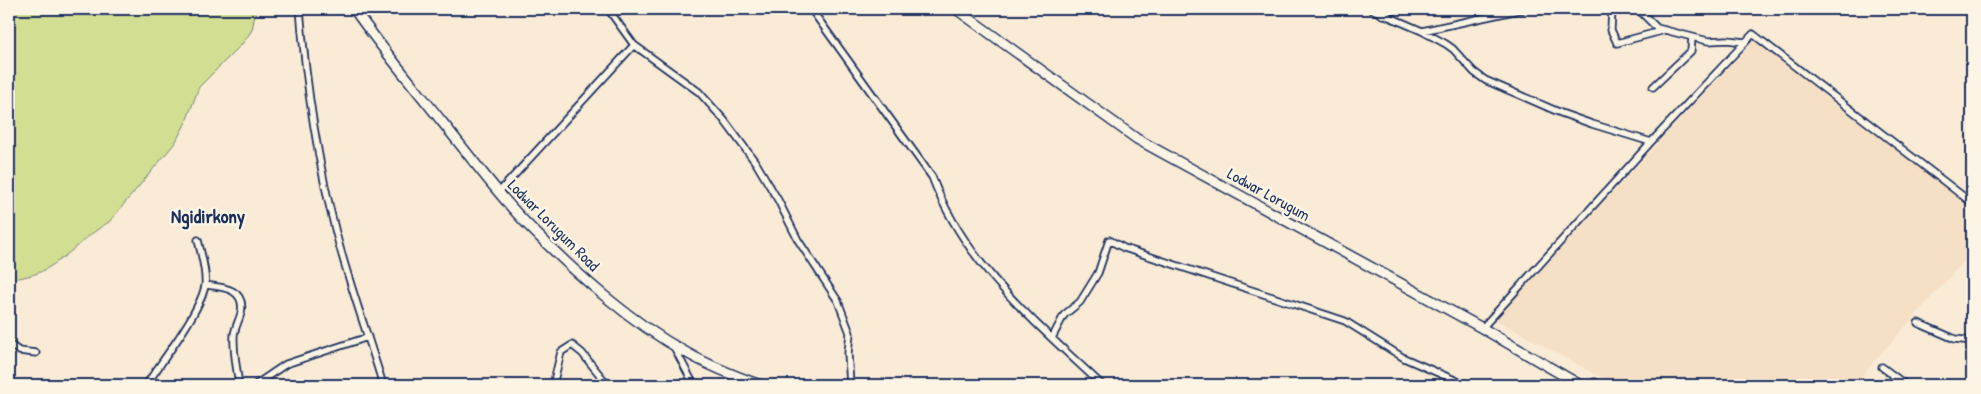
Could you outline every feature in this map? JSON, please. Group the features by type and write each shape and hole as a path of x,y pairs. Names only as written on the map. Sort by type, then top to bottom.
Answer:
{"street":[{"path":"300,9 310,110 319,159 343,260 383,385"},
{"name":"Lodwar Lorugum Road","path":"354,9 374,37 525,222 599,290 641,323 674,345 730,374 760,385"},
{"path":"608,9 634,45 699,92 724,120 756,163 778,200 798,240 838,301 850,333 848,353 850,385"},
{"path":"811,9 932,177 939,196 954,225 971,251 1018,306 1102,385"},
{"name":"Lodwar Lorugum","path":"956,9 1131,135 1482,328 1580,385"},
{"path":"1372,9 1422,31 1453,49 1466,65 1485,80 1561,113 1651,142"},
{"path":"1382,14 1392,9"},
{"path":"1422,31 1523,9"},
{"path":"1612,9 1611,30 1617,43 1665,30"},
{"path":"1638,9 1657,28 1708,41 1727,40 1745,42"},
{"path":"1482,328 1651,142 1753,34 1972,203"},
{"path":"1654,87 1691,51 1692,37"},
{"path":"499,192 634,45"},
{"path":"146,385 180,334 199,301 205,285 198,240"},
{"path":"1052,338 1064,315 1080,302 1098,273 1108,240 1124,248 1345,321 1404,358 1466,385"},
{"path":"205,285 229,288 238,297 241,312 235,327 234,337 239,385"},
{"path":"1918,323 1955,339 1972,341"},
{"path":"255,385 286,364 368,337"},
{"path":"9,344 19,351 36,353"},
{"path":"553,385 561,352 572,345 582,353 608,385"},
{"path":"674,345 694,385"},
{"path":"1882,367 1906,385"},
{"path":"1587,385 1594,382 1600,385"}],"shaded area":[{"path":"1755,39 1972,204 1972,252 1853,385 1615,385 1495,319"}],"green space":[{"path":"9,9 256,9 252,30 243,43 199,87 186,122 175,143 109,222 46,269 32,275 9,280"}],"district":[{"name":"Ngidirkony","path":"208,216"}]}
